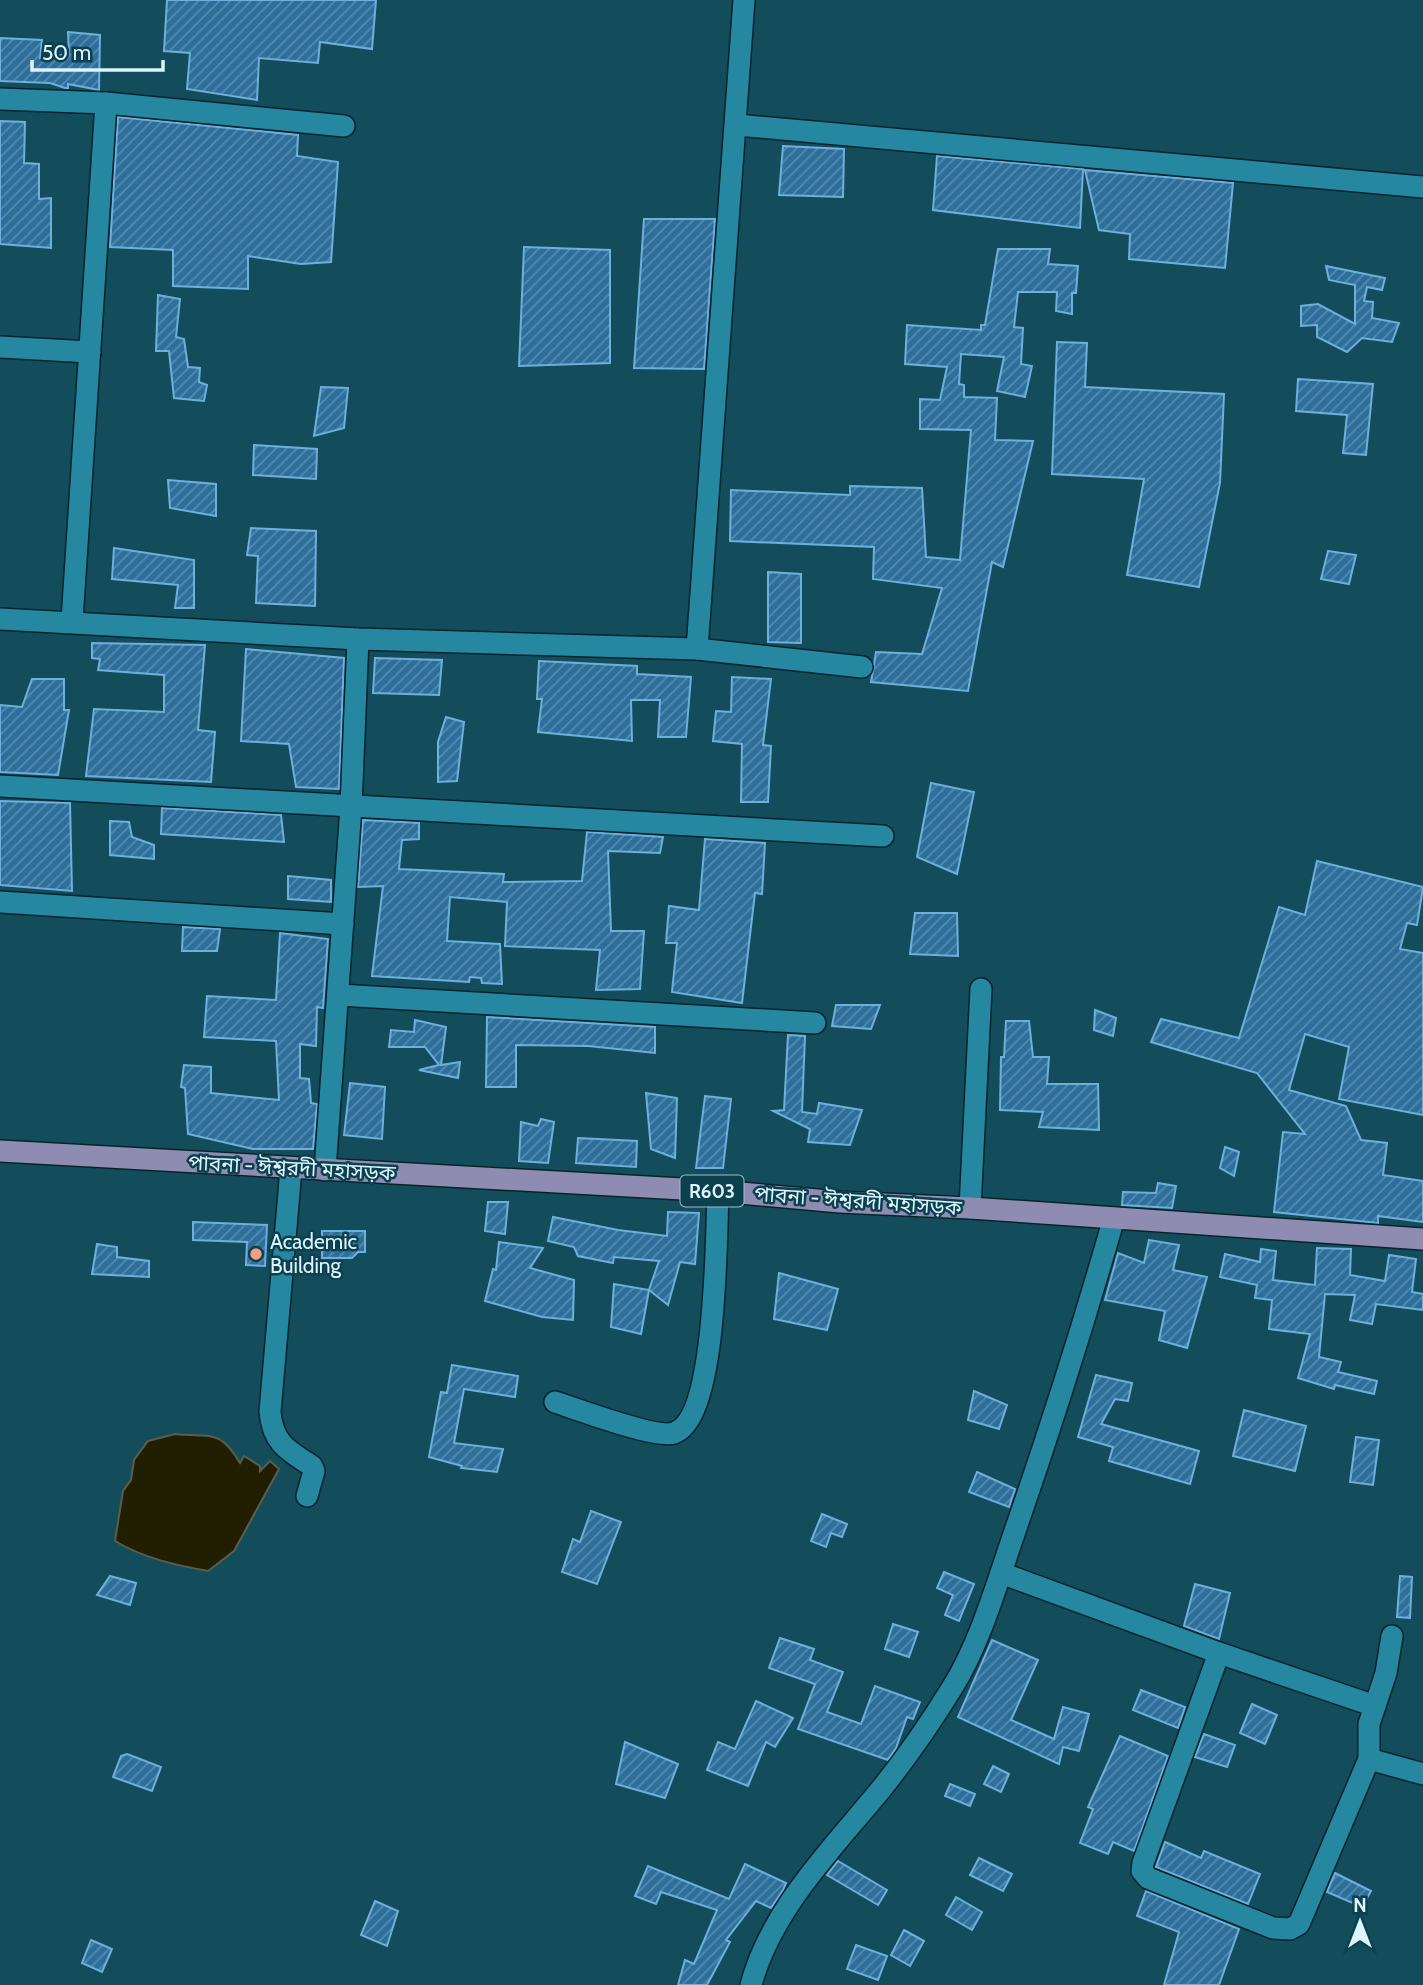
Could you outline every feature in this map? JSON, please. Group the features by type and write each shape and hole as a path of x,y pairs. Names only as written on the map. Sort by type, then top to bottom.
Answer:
{"main road":[{"name":"পাবনা - ঈশ্বরদী মহাসড়ক","path":"0,1151 718,1191 840,1202 970,1208 1423,1239"}],"street":[{"path":"697,649 744,0"},
{"path":"0,99 106,103 344,126"},
{"path":"72,621 106,103"},
{"path":"737,125 1423,187"},
{"path":"0,347 90,352"},
{"path":"0,618 358,639 697,649 862,667"},
{"path":"325,1170 351,807 358,639"},
{"path":"0,786 883,836"},
{"path":"0,902 343,924"},
{"path":"970,1208 981,989"},
{"path":"339,995 815,1023"},
{"path":"290,1169 270,1412 272,1431 282,1445 312,1466 314,1471 307,1496"},
{"path":"555,1402 653,1433 674,1433 683,1427 702,1387 710,1350 718,1191"},
{"path":"751,1985 755,1970 785,1912 826,1856 885,1785 954,1686 1000,1573 1067,1381 1114,1218"},
{"path":"1000,1573 1219,1653 1375,1706"},
{"path":"1219,1653 1142,1871 1148,1878 1273,1928 1290,1929 1299,1924 1370,1759 1370,1724 1392,1636"},
{"path":"1370,1759 1423,1774"}],"shaded area":[{"path":"0,0 1423,0 1423,1985 0,1985"},
{"path":"175,1434 220,1439 240,1463 244,1456 260,1466 260,1471 270,1461 279,1469 234,1551 208,1571 160,1560 115,1541 123,1491 131,1480 134,1460 148,1441"}],"building":[{"path":"167,0 376,0 372,49 320,42 318,63 259,58 257,100 187,89 190,53 164,51"},
{"path":"68,32 100,35 99,90 68,84 68,88 65,88 50,83 0,81 0,38 42,40 40,58 69,54"},
{"path":"118,117 298,135 297,156 338,162 331,262 301,264 248,256 248,289 173,286 173,250 110,247"},
{"path":"0,121 25,122 24,163 39,164 39,199 51,198 51,248 0,244"},
{"path":"783,146 844,149 843,197 779,195"},
{"path":"937,156 1083,169 1080,228 933,210"},
{"path":"1085,170 1233,183 1225,268 1129,259 1130,234 1099,230"},
{"path":"644,219 715,219 704,369 634,368"},
{"path":"524,247 610,250 610,363 519,366"},
{"path":"998,249 1050,249 1048,264 1078,266 1076,293 1072,293 1072,314 1056,311 1057,292 1018,292 1014,327 1023,328 1021,364 1032,366 1025,397 997,391 1004,357 961,354 959,384 964,385 964,397 997,398 995,440 1033,441 1003,567 992,562 968,691 871,682 876,652 922,654 942,588 873,579 874,547 730,541 731,490 850,495 850,486 922,488 926,557 960,560 971,430 920,429 920,399 940,400 947,367 905,364 907,325 981,330 981,325 985,325"},
{"path":"1326,266 1385,278 1382,290 1367,287 1364,301 1373,302 1372,318 1399,323 1392,342 1362,338 1347,352 1317,337 1317,325 1301,326 1301,306 1318,304 1355,324 1355,285 1329,280"},
{"path":"158,295 180,299 176,337 184,339 188,367 200,368 199,382 207,385 204,401 174,398 169,351 156,351"},
{"path":"1057,342 1087,343 1085,387 1224,394 1220,483 1199,587 1127,575 1144,479 1052,474"},
{"path":"1298,379 1373,384 1366,455 1343,453 1347,415 1296,411"},
{"path":"321,387 348,388 344,428 314,436"},
{"path":"254,445 317,449 316,479 253,475"},
{"path":"168,480 216,484 216,516 170,508"},
{"path":"251,528 316,531 315,606 256,603 258,556 247,555"},
{"path":"114,548 194,560 194,608 175,608 178,585 112,579"},
{"path":"1328,551 1356,555 1349,584 1321,579"},
{"path":"768,572 801,574 801,643 768,642"},
{"path":"92,643 205,645 198,730 215,732 211,782 86,776 94,709 164,712 164,675 98,670 100,659 92,658"},
{"path":"246,649 344,658 339,789 296,787 289,744 241,741"},
{"path":"375,658 442,660 439,695 373,693"},
{"path":"539,661 637,666 637,674 691,677 686,737 658,737 660,700 631,700 632,741 538,732 542,699 537,699"},
{"path":"732,677 771,679 763,745 771,746 768,802 741,802 742,744 713,741 716,711 731,712"},
{"path":"32,679 64,679 64,710 69,710 58,775 0,772 0,705 22,707"},
{"path":"446,717 464,722 457,781 438,782 438,742"},
{"path":"931,783 974,792 957,874 917,857"},
{"path":"0,801 70,803 72,891 0,885"},
{"path":"162,808 281,815 284,842 161,834"},
{"path":"363,820 419,823 419,839 402,840 399,869 504,874 503,882 582,881 587,832 663,837 660,853 608,851 611,931 644,931 640,989 596,990 600,950 505,946 507,902 450,897 447,941 500,944 502,984 482,983 481,978 470,977 469,982 372,976 383,886 358,887"},
{"path":"110,821 129,822 132,837 154,845 154,859 110,855"},
{"path":"705,839 765,843 762,894 755,893 742,1003 672,992 677,943 666,943 669,906 699,910"},
{"path":"1317,861 1423,887 1417,925 1407,923 1400,949 1423,953 1423,1115 1339,1099 1349,1047 1305,1034 1289,1090 1346,1106 1361,1140 1387,1143 1383,1175 1423,1181 1423,1222 1378,1216 1378,1223 1274,1212 1283,1132 1305,1134 1257,1073 1151,1042 1161,1019 1239,1038 1279,907 1305,915"},
{"path":"288,876 331,880 331,902 288,899"},
{"path":"915,913 957,913 958,956 910,954"},
{"path":"183,927 220,929 217,951 182,951"},
{"path":"280,933 328,939 323,1008 317,1007 316,1046 300,1044 300,1078 309,1079 311,1103 317,1104 313,1149 253,1149 188,1134 185,1088 181,1087 184,1065 211,1067 211,1093 279,1100 276,1041 204,1037 207,996 276,1000"},
{"path":"836,1005 880,1005 871,1029 832,1026"},
{"path":"1095,1010 1116,1018 1113,1036 1094,1030"},
{"path":"487,1017 655,1027 655,1053 588,1046 516,1045 516,1087 486,1087"},
{"path":"415,1020 446,1027 441,1065 460,1062 458,1078 419,1070 439,1065 425,1047 389,1047 391,1030 414,1032"},
{"path":"1006,1021 1029,1021 1033,1057 1049,1057 1047,1084 1098,1084 1099,1130 1039,1127 1043,1112 1000,1110 1001,1057 1004,1057"},
{"path":"788,1035 805,1036 802,1112 817,1114 819,1103 862,1110 850,1145 808,1142 810,1129 773,1111 784,1110"},
{"path":"350,1083 385,1087 382,1139 344,1135"},
{"path":"646,1093 677,1098 675,1158 651,1149"},
{"path":"705,1096 731,1099 723,1168 696,1168"},
{"path":"541,1119 554,1122 548,1163 519,1161 521,1122 538,1126"},
{"path":"578,1138 637,1141 636,1167 576,1163"},
{"path":"1225,1147 1239,1152 1234,1176 1220,1168"},
{"path":"1158,1183 1176,1186 1172,1208 1122,1205 1123,1192 1156,1193"},
{"path":"488,1202 508,1202 505,1234 485,1231"},
{"path":"668,1212 699,1213 695,1264 680,1262 668,1305 649,1290 659,1261 614,1257 613,1263 578,1256 574,1247 548,1241 553,1217 618,1230 667,1236"},
{"name":"Academic Building","path":"193,1222 267,1225 265,1266 246,1265 247,1242 193,1240"},
{"path":"322,1231 365,1231 365,1252 358,1252 352,1258 322,1258"},
{"path":"1149,1240 1179,1245 1173,1270 1207,1277 1187,1348 1159,1340 1165,1311 1105,1300 1118,1253 1144,1263"},
{"path":"499,1242 543,1248 530,1268 574,1280 573,1320 542,1317 485,1301 493,1269 496,1270"},
{"path":"97,1244 117,1247 117,1257 149,1261 149,1277 92,1274"},
{"path":"1317,1248 1351,1249 1350,1275 1385,1281 1389,1255 1416,1259 1412,1292 1423,1294 1423,1310 1376,1304 1372,1324 1350,1320 1355,1295 1325,1294 1319,1357 1341,1362 1338,1372 1377,1381 1374,1394 1335,1385 1334,1389 1298,1378 1310,1334 1269,1329 1272,1300 1255,1298 1257,1285 1220,1277 1225,1254 1260,1262 1261,1249 1276,1251 1273,1280 1315,1285"},
{"path":"779,1273 838,1289 827,1330 774,1319"},
{"path":"614,1284 649,1290 641,1334 611,1327"},
{"path":"452,1365 518,1376 515,1397 464,1389 454,1443 503,1449 497,1472 461,1468 462,1466 429,1457 441,1392 447,1393"},
{"path":"1096,1375 1132,1383 1128,1401 1115,1399 1101,1424 1199,1451 1190,1484 1109,1461 1113,1447 1078,1437"},
{"path":"974,1391 1007,1405 999,1429 968,1420"},
{"path":"1244,1410 1306,1426 1295,1471 1233,1456"},
{"path":"1356,1437 1379,1440 1373,1485 1350,1482"},
{"path":"977,1472 1015,1489 1009,1507 969,1492"},
{"path":"591,1511 621,1522 597,1584 562,1572 573,1539 580,1542"},
{"path":"822,1514 847,1524 842,1537 831,1533 826,1547 811,1541"},
{"path":"944,1572 974,1584 959,1621 945,1615 953,1595 937,1588"},
{"path":"110,1576 136,1583 130,1605 97,1595"},
{"path":"1400,1576 1412,1577 1410,1618 1397,1617"},
{"path":"1195,1584 1230,1593 1219,1639 1184,1626"},
{"path":"893,1624 918,1632 909,1657 885,1649"},
{"path":"780,1638 814,1649 810,1660 843,1672 827,1712 861,1724 875,1686 920,1702 913,1719 907,1717 896,1748 888,1760 798,1729 815,1684 769,1668"},
{"path":"992,1640 1038,1660 1011,1720 1054,1739 1063,1707 1089,1714 1079,1751 1063,1747 1059,1764 958,1717"},
{"path":"1141,1690 1185,1707 1178,1728 1133,1710"},
{"path":"756,1701 793,1718 775,1747 766,1742 748,1786 707,1770 718,1742 735,1749"},
{"path":"1252,1704 1277,1715 1265,1744 1240,1733"},
{"path":"1204,1734 1235,1745 1227,1767 1195,1757"},
{"path":"1120,1736 1168,1756 1134,1851 1113,1842 1108,1854 1080,1843 1093,1809 1088,1807"},
{"path":"625,1742 678,1764 665,1798 616,1784"},
{"path":"127,1754 161,1767 152,1791 113,1777 121,1756"},
{"path":"993,1766 1009,1774 1001,1792 984,1784"},
{"path":"950,1784 975,1794 970,1806 945,1796"},
{"path":"1165,1842 1201,1858 1204,1851 1260,1874 1248,1904 1156,1867"},
{"path":"979,1858 1012,1874 1003,1891 970,1875"},
{"path":"838,1861 887,1890 878,1905 827,1875"},
{"path":"745,1864 786,1883 783,1890 771,1908 756,1901 726,1940 730,1942 707,1985 678,1985 685,1960 694,1964 717,1910 661,1892 656,1904 635,1896 648,1866 729,1899"},
{"path":"1335,1873 1371,1891 1362,1907 1327,1892"},
{"path":"1146,1891 1239,1929 1219,1985 1164,1985 1179,1932 1137,1916"},
{"path":"956,1897 982,1912 972,1930 946,1915"},
{"path":"375,1901 398,1911 387,1946 361,1935"},
{"path":"904,1930 924,1941 910,1966 891,1955"},
{"path":"91,1940 112,1949 102,1972 82,1963"},
{"path":"856,1945 887,1956 878,1980 847,1969"}],"place":[{"name":"Academic Building","path":"256,1254"}]}
